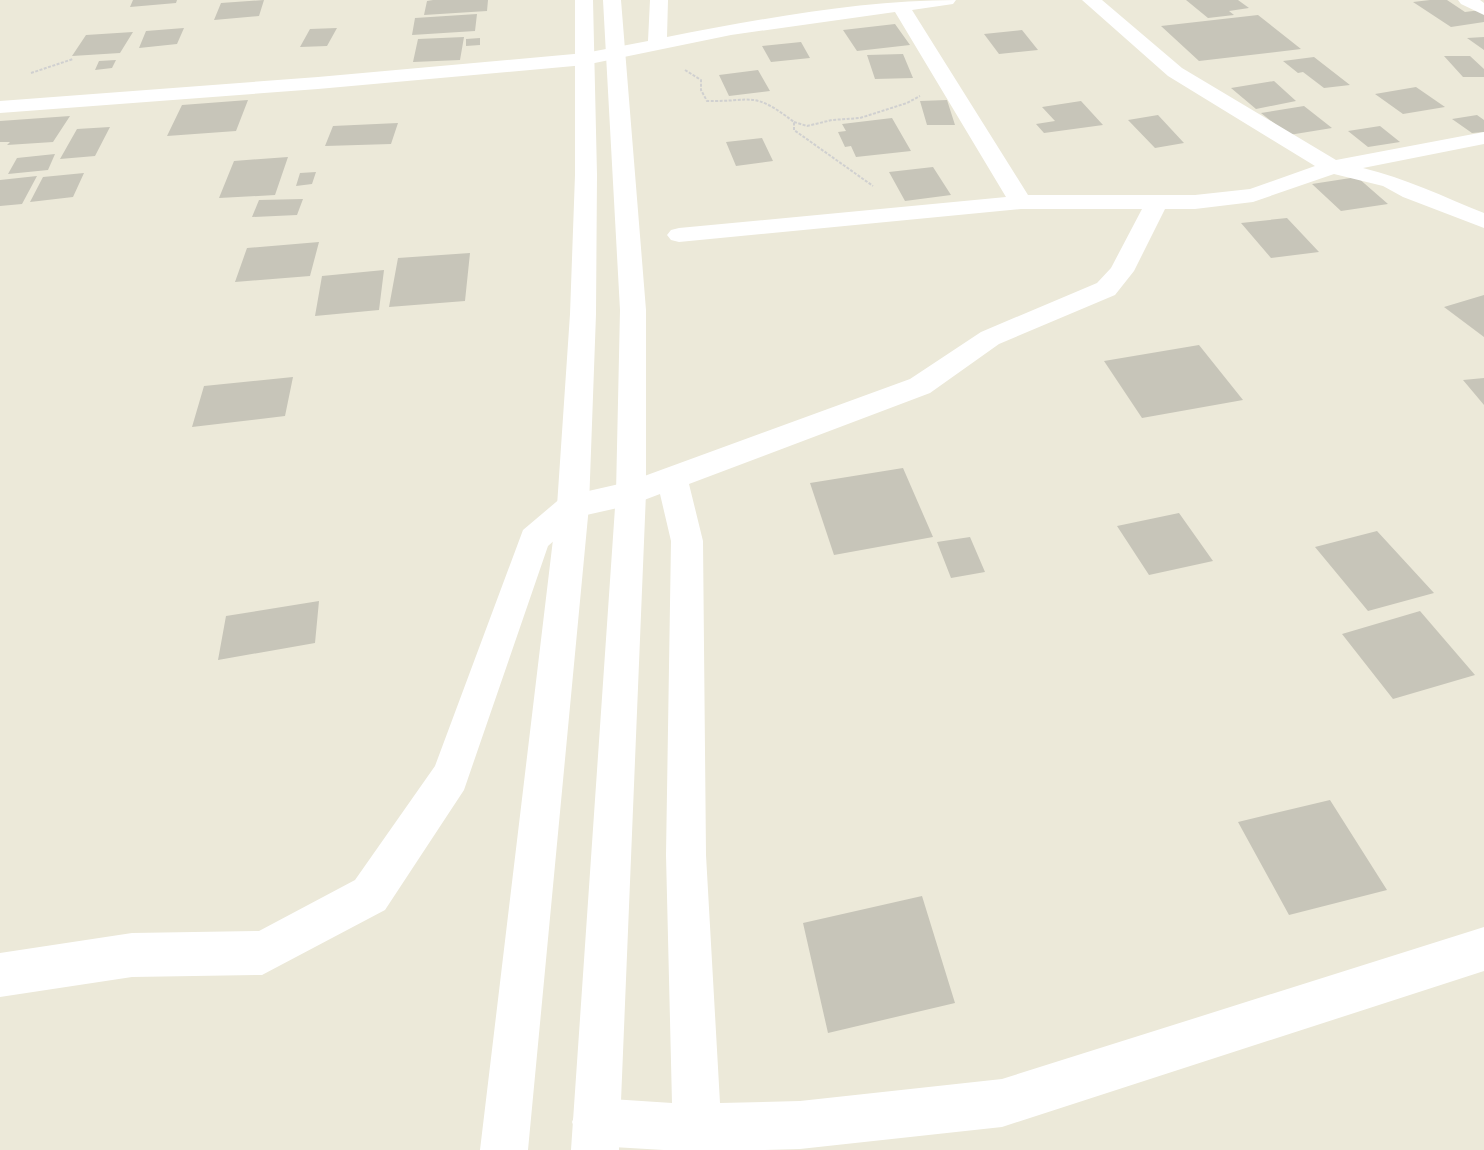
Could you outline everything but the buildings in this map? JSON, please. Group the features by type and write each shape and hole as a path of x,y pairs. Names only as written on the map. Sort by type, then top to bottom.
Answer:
{"street":[{"path":"504,1150 573,506 583,314 586,175 584,0"},
{"path":"612,0 633,310 631,493 596,1136 697,1128 800,1125 1002,1103 1484,949"},
{"path":"657,45 659,0"},
{"path":"0,107 318,83 585,58 731,30 947,0"},
{"path":"1091,0 1175,72 1333,167 1391,180 1411,192 1484,221"},
{"path":"1467,0 1484,10"},
{"path":"902,7 1021,202"},
{"path":"679,235 1021,202 1195,202 1254,195 1333,167 1484,138"},
{"path":"0,975 132,955 262,952 370,895 450,777 534,539 573,506 631,493 920,386 990,338 1106,290 1122,271 1156,203"},
{"path":"672,478 687,541 686,855 697,1128"}],"path":[{"path":"657,45 685,70 701,80 700,90 707,101 721,102 753,98 776,108 794,122 807,126 832,120 860,118 907,103 947,81"},
{"path":"794,122 794,130 911,213"}]}
